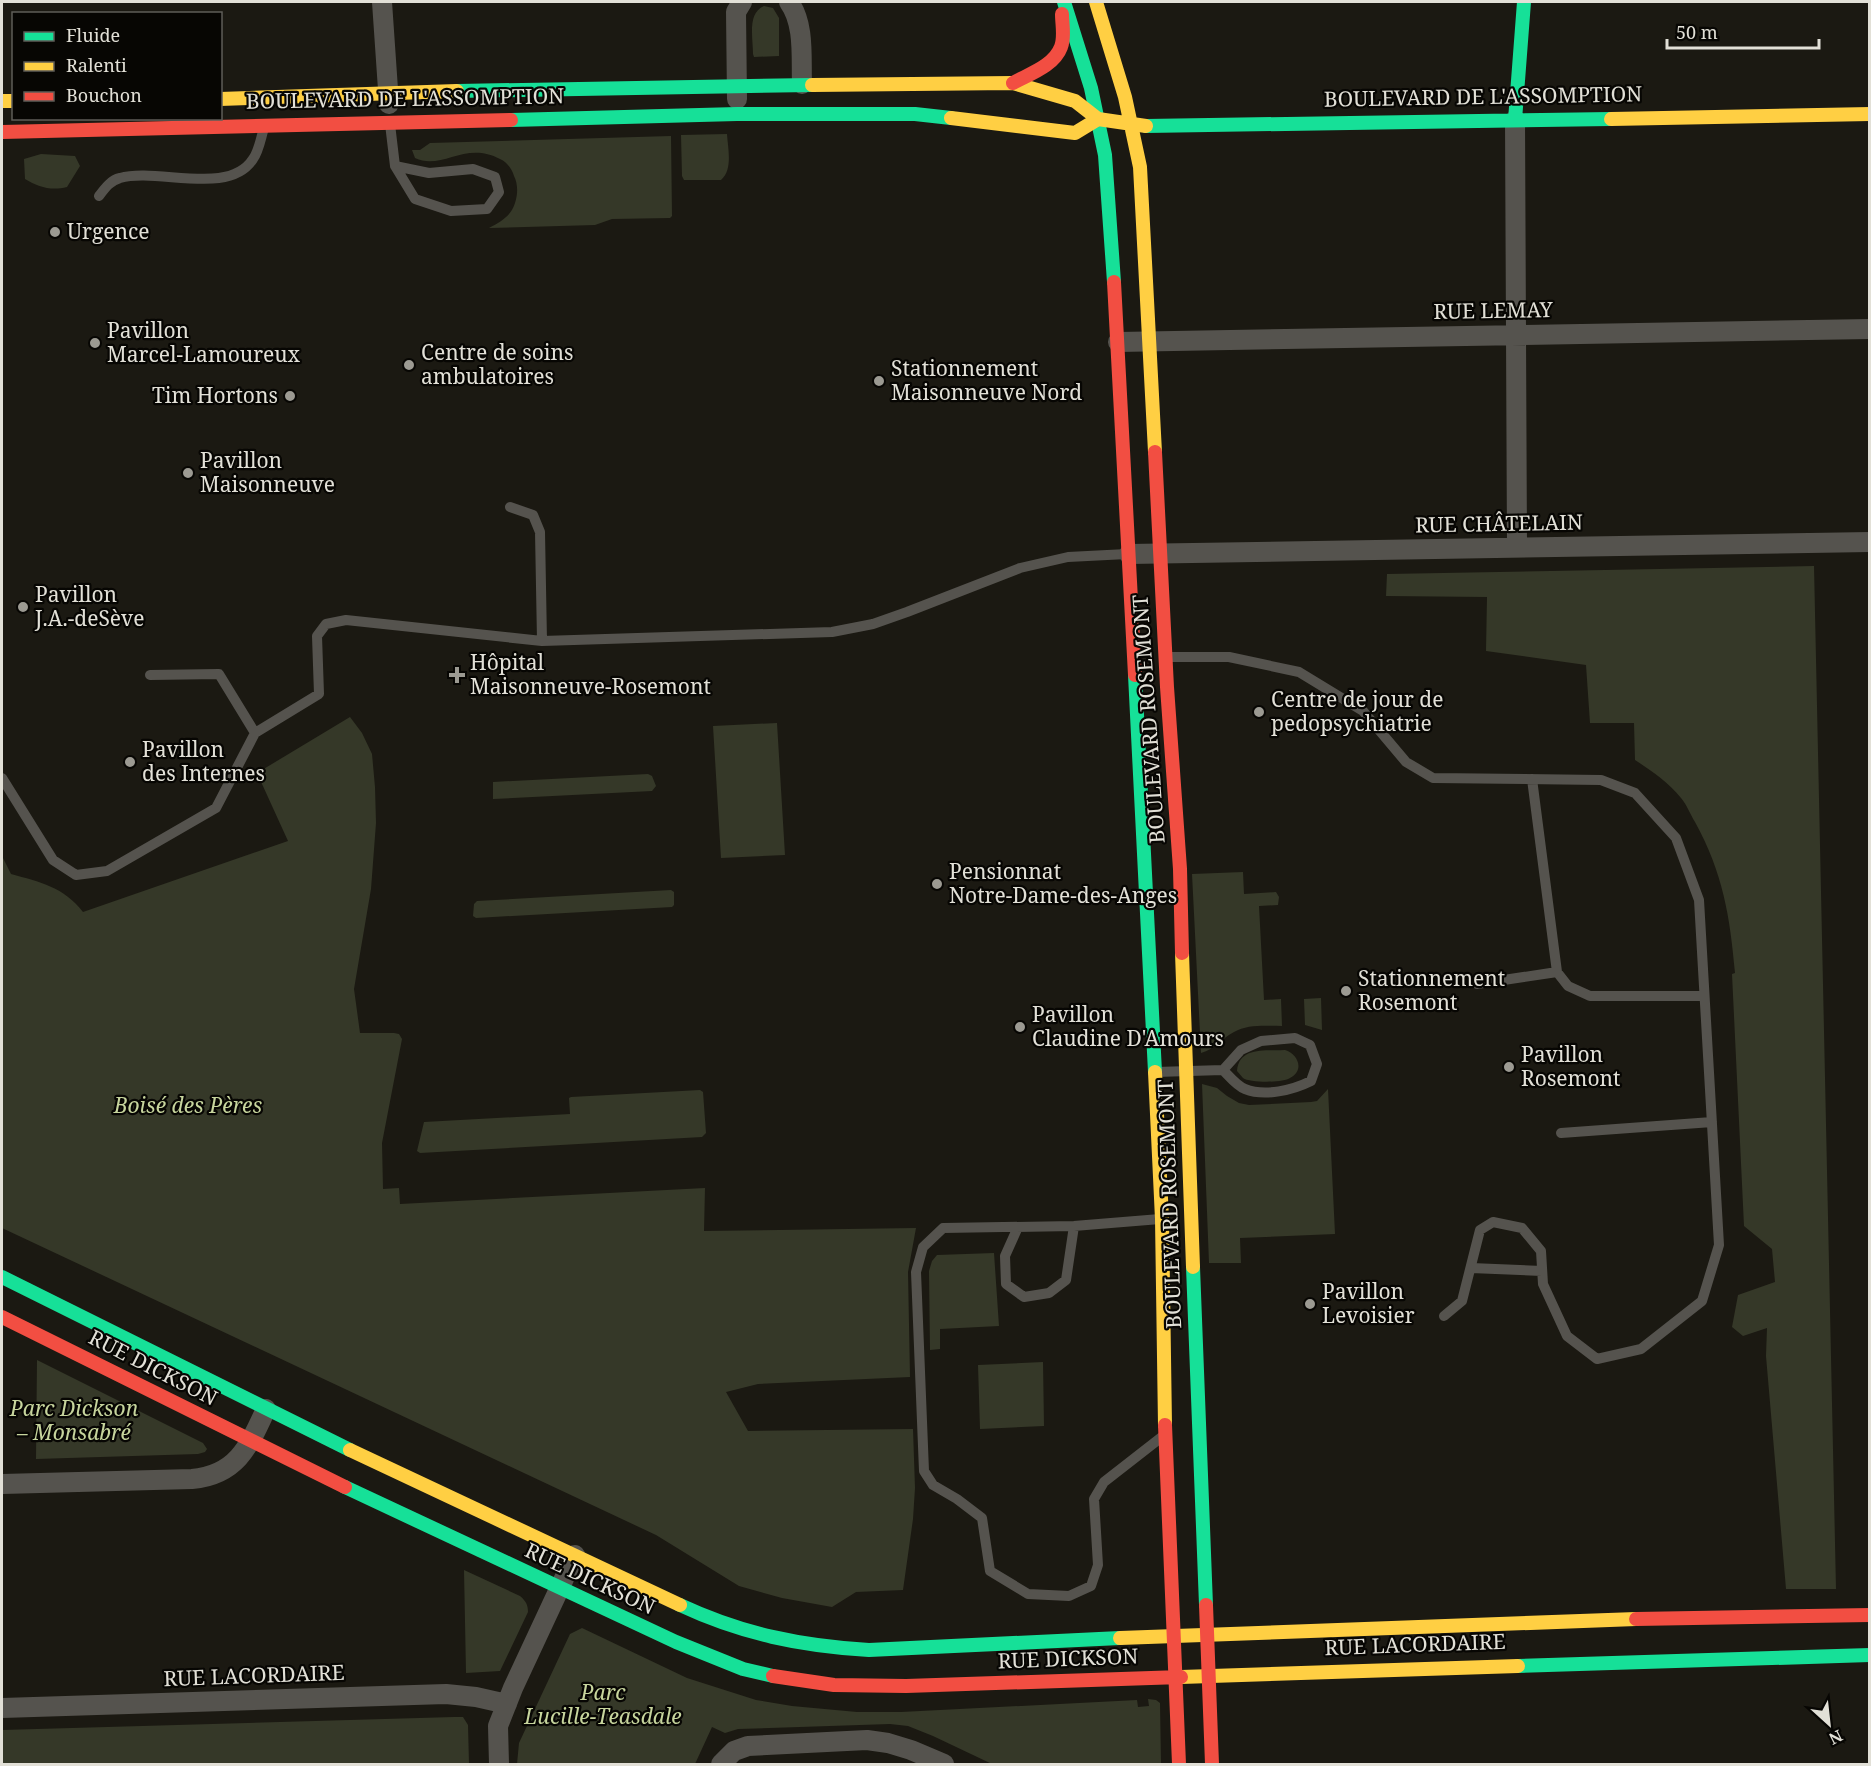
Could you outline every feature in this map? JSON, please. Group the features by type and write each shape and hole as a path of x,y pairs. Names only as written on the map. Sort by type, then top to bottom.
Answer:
{"main road":[{"path":"1013,83 1041,67 1060,51 1064,39 1062,2"},
{"name":"BOULEVARD ROSEMONT","path":"1062,2 1088,75 1105,155 1118,342 1154,1072 1177,1219 1206,1635 1212,1764"},
{"name":"BOULEVARD ROSEMONT","path":"1096,2 1131,124 1140,167 1166,657 1180,869 1186,1070 1165,1434 1179,1764"},
{"path":"1515,120 1524,2"},
{"name":"BOULEVARD DE L'ASSOMPTION","path":"222,99 508,89 1013,83 1075,101 1098,118 1160,127 1869,114"},
{"name":"BOULEVARD DE L'ASSOMPTION","path":"2,132 737,114 915,114 1075,133 1098,118"},
{"name":"RUE DICKSON","path":"2,1277 266,1409 699,1614 753,1633 828,1648 869,1650 1206,1635"},
{"name":"RUE DICKSON","path":"2,1317 251,1441 560,1588 676,1642 743,1669 788,1679 834,1685 906,1686 1208,1675"},
{"name":"RUE LACORDAIRE","path":"1206,1635 1619,1619 1869,1616"},
{"path":"1619,1619 1622,1663"},
{"name":"RUE LACORDAIRE","path":"1208,1675 1869,1656"}],"street":[{"path":"382,2 390,123"},
{"path":"737,114 736,12 742,2"},
{"path":"789,2 794,9 800,33 802,84"},
{"path":"1515,120 1518,547"},
{"name":"RUE LEMAY","path":"1118,342 1869,329"},
{"name":"RUE CHÂTELAIN","path":"1129,554 1869,542"},
{"path":"2,1484 202,1478 222,1473 231,1467 251,1441 266,1409"},
{"path":"499,1764 498,1726 574,1555"},
{"name":"RUE LACORDAIRE","path":"2,1708 446,1694 476,1697 507,1704"},
{"path":"721,1764 734,1751 757,1745 867,1740 888,1743 912,1757 944,1764"}],"lane":[{"path":"390,123 395,166 415,199 450,211 487,209 499,192 495,177 473,169 429,174 395,166"},
{"path":"99,196 106,186 118,178 137,176 220,178 241,171 254,159 265,126"},
{"path":"510,507 534,515 540,532 542,641"},
{"path":"2,778 53,860 76,875 107,871 216,808 255,733 319,694 317,636 326,624 346,620 542,641 832,632 873,624 1020,568 1068,557 1129,554"},
{"path":"1166,657 1229,657 1299,672 1363,711 1406,762 1433,778 1601,780 1635,793 1676,838 1699,900 1719,1245 1702,1301 1641,1349 1598,1359 1566,1336 1543,1284 1541,1251 1522,1228 1494,1222 1480,1230 1462,1301 1444,1316"},
{"path":"150,675 219,674 255,733"},
{"path":"1532,779 1557,972 1568,986 1590,996 1704,996"},
{"path":"1477,984 1557,972"},
{"path":"1154,1072 1223,1070 1243,1089 1260,1092 1296,1088 1311,1081 1317,1064 1310,1045 1295,1038 1261,1041 1241,1050 1223,1070"},
{"path":"1561,1133 1712,1122"},
{"path":"1165,1434 1104,1482 1094,1499 1098,1565 1091,1586 1069,1596 1028,1594 990,1571 982,1518 933,1485 924,1472 916,1272 923,1247 943,1228 1074,1226 1177,1219"},
{"path":"1018,1227 1005,1256 1006,1284 1024,1297 1049,1293 1066,1280 1074,1226"},
{"path":"1471,1268 1542,1271"}],"green space":[{"path":"764,6 773,8 779,18 779,56 754,57 753,54 753,20 755,14"},
{"path":"727,134 729,153 725,176 721,180 684,180 681,135"},
{"path":"671,136 672,216 670,218 612,219 595,225 489,228 508,215 516,200 516,182 507,164 487,154 476,153 425,161 415,158 412,150 420,150 430,143"},
{"path":"41,154 75,156 80,166 67,187 45,188 25,179 24,159"},
{"path":"1814,566 1836,1589 1786,1589 1766,1356 1767,1328 1743,1336 1732,1327 1738,1295 1775,1282 1772,1249 1744,1226 1732,974 1735,973 1731,933 1719,877 1705,841 1676,792 1635,760 1634,723 1590,723 1586,665 1486,651 1487,597 1386,596 1387,574"},
{"name":"Boisé des Pères","path":"350,717 362,733 372,754 375,787 376,823 371,889 354,989 360,1033 394,1033 399,1034 402,1039 382,1143 383,1189 399,1188 400,1204 705,1188 704,1231 916,1228 908,1272 910,1377 758,1384 726,1392 748,1431 913,1429 915,1488 903,1590 856,1592 832,1607 782,1598 739,1586 656,1535 2,1228 2,856 11,874 60,891 83,912 288,841 257,773"},
{"path":"777,723 785,855 721,858 713,726"},
{"path":"648,774 652,776 656,786 652,791 493,799 493,782"},
{"path":"1243,872 1244,894 1276,892 1279,897 1278,905 1259,906 1264,1000 1281,999 1282,1026 1239,1029 1201,1053 1192,874"},
{"path":"671,890 674,892 672,907 476,918 473,916 474,904 477,901"},
{"path":"1321,998 1322,1030 1305,1025 1304,999"},
{"path":"1262,1050 1290,1052 1298,1062 1295,1075 1286,1080 1252,1081 1243,1078 1237,1071 1239,1063 1248,1054"},
{"path":"1202,1084 1217,1088 1239,1103 1249,1105 1317,1101 1328,1089 1335,1234 1240,1238 1241,1263 1209,1263"},
{"path":"700,1090 703,1092 706,1133 702,1137 420,1153 417,1151 424,1122 570,1114 569,1098 571,1097"},
{"path":"994,1253 999,1326 940,1329 940,1349 930,1350 929,1271 932,1261 937,1255"},
{"name":"Parc Dickson – Monsabré","path":"37,1360 203,1443 207,1449 198,1454 36,1459"},
{"path":"1043,1362 1044,1426 980,1429 978,1365"},
{"path":"464,1570 520,1596 527,1605 528,1612 500,1671 466,1673"},
{"name":"Parc Lucille-Teasdale","path":"582,1628 687,1678 756,1700 792,1706 857,1712 901,1712 1137,1700 1138,1707 1149,1706 1148,1699 1156,1700 1160,1703 1161,1764 992,1764 908,1726 890,1724 738,1729 725,1733 712,1727 695,1764 517,1764 519,1743 570,1634"},
{"path":"463,1717 468,1725 469,1764 2,1764 2,1730"}],"traffic: fast":[{"path":"1064,2 1091,88 1105,155 1114,282"},
{"path":"1515,120 1524,2"},
{"path":"457,91 812,85"},
{"path":"511,120 737,114 915,114 951,118"},
{"path":"1146,126 1611,119"},
{"path":"1135,675 1155,1072"},
{"path":"1193,1267 1206,1605"},
{"path":"2,1277 350,1450"},
{"path":"345,1487 676,1642 743,1669 773,1676"},
{"path":"680,1605 726,1624 772,1637 869,1650 1120,1638"},
{"path":"1518,1666 1870,1655"}],"traffic: slow":[{"path":"1096,2 1125,97 1140,167 1155,452"},
{"path":"812,85 1013,83 1075,101 1098,119 1146,126"},
{"path":"222,99 457,91"},
{"path":"2,101 12,101"},
{"path":"1611,119 1870,114"},
{"path":"951,118 1075,133 1098,119"},
{"path":"1182,953 1193,1267"},
{"path":"1155,1072 1162,1219 1165,1425"},
{"path":"350,1450 680,1605"},
{"path":"1120,1638 1636,1619"},
{"path":"1181,1677 1518,1666"}],"traffic: jam":[{"path":"1013,83 1040,69 1058,54 1063,39 1062,14"},
{"path":"2,132 511,120"},
{"path":"1114,282 1135,675"},
{"path":"1155,452 1167,687 1180,869 1182,953"},
{"path":"2,1317 345,1487"},
{"path":"1165,1425 1179,1764"},
{"path":"1206,1605 1212,1764"},
{"path":"1636,1619 1870,1615"},
{"path":"773,1676 834,1685 906,1686 1181,1677"}],"place":[{"name":"Urgence","path":"55,232"},
{"name":"Pavillon Marcel-Lamoureux","path":"95,343"},
{"name":"Centre de soins ambulatoires","path":"409,365"},
{"name":"Stationnement Maisonneuve Nord","path":"879,381"},
{"name":"Tim Hortons","path":"290,396"},
{"name":"Pavillon Maisonneuve","path":"188,473"},
{"name":"Pavillon J.A.-deSève","path":"23,607"},
{"name":"Hôpital Maisonneuve-Rosemont","path":"457,675"},
{"name":"Centre de jour de pedopsychiatrie","path":"1259,712"},
{"name":"Pavillon des Internes","path":"130,762"},
{"name":"Pensionnat Notre-Dame-des-Anges","path":"937,884"},
{"name":"Stationnement Rosemont","path":"1346,991"},
{"name":"Pavillon Claudine D'Amours","path":"1020,1027"},
{"name":"Pavillon Rosemont","path":"1509,1067"},
{"name":"Pavillon Levoisier","path":"1310,1304"}]}
